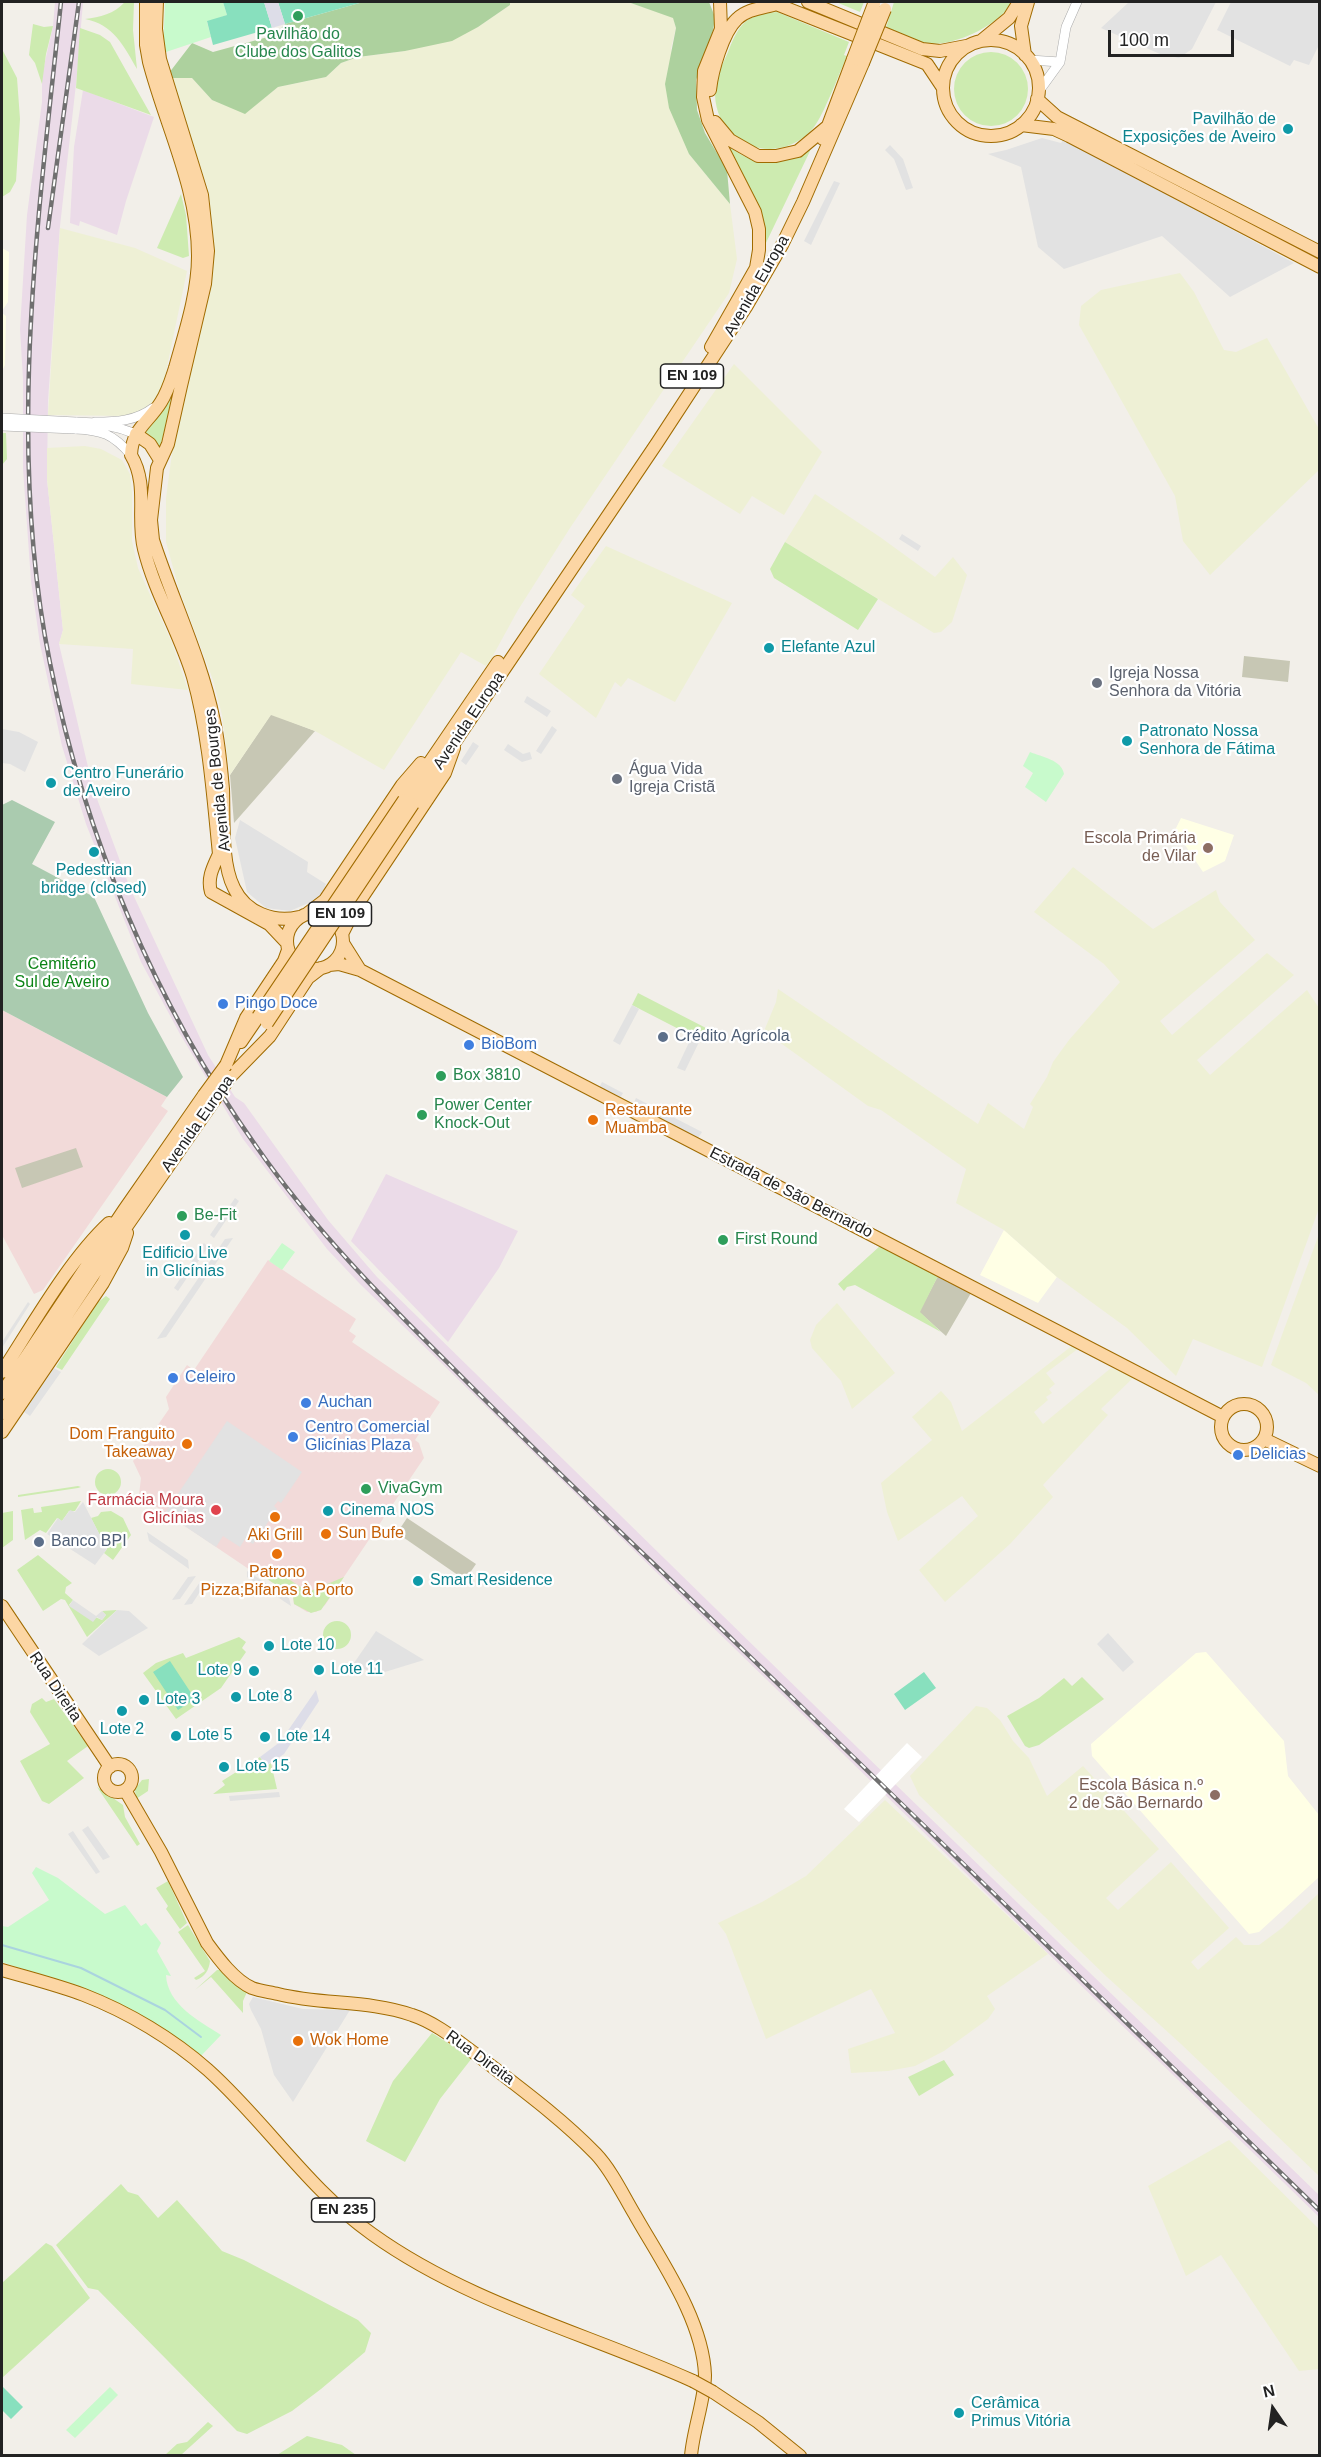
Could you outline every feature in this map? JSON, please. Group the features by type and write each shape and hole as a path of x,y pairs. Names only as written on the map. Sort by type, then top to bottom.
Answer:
{"main road":[{"path":"135,434 150,444 160,460 144,463 131,456 131,440 135,434 160,404 169,388 185,329 198,257 197,225 192,197 148,62 146,2"},
{"name":"Avenida de Bourges","path":"157,2 156,29 160,59 202,195 208,251 205,284 182,386 168,444 160,460 151,520 153,540 202,671 215,723 230,874 234,888 245,903 276,920 304,915"},
{"path":"711,347 756,268 759,250 759,229 755,212 708,120 704,97 704,71 721,29 720,2"},
{"path":"722,16 730,2"},
{"path":"808,2 922,49 940,51 975,44 1002,42 1012,45 1028,58"},
{"path":"943,88 948,67 954,58 1008,18 1019,2"},
{"path":"829,125 798,151 776,156 758,156 730,140 714,121 709,101 712,77 720,49 736,20 750,11 773,3 927,64 943,88 948,109 961,125 980,135 1001,135 1021,126 1028,118 1038,95 1038,79 1028,58 1021,26 1028,2"},
{"name":"Avenida Europa","path":"2,1393 209,1099 409,802 458,737 652,451 746,307 782,245 803,202 880,4"},
{"name":"Avenida Europa","path":"409,802 438,749 569,561 711,347 775,242 858,61"},
{"path":"1038,95 1057,117 1320,252"},
{"path":"1021,126 1054,129 1320,267"},
{"name":"Avenida de Bourges","path":"131,456 139,468 142,486 143,546 152,578 192,675 205,726 219,854 210,873 211,891"},
{"path":"228,1071 270,1036 308,978 325,967 341,952 343,939 355,908 446,773 458,737"},
{"path":"228,1071 246,1018 284,961 288,932 304,915 325,900 402,785 423,760 438,749"},
{"path":"210,873 219,869 230,874"},
{"name":"Estrada de São Bernardo","path":"211,891 270,924 297,963 313,969 339,964 360,969 1223,1416"},
{"name":"Estrada de São Bernardo","path":"304,915 326,914 339,926 343,939 360,969"},
{"path":"2,1372 96,1235 127,1215"},
{"path":"2,1432 103,1283 122,1248 127,1215"},
{"name":"Avenida Europa","path":"2,1413 127,1215"},
{"path":"1238,1404 1251,1404 1257,1407 1266,1418 1268,1426 1264,1439 1251,1449 1244,1450 1232,1446 1223,1437 1221,1430 1223,1416 1238,1404"},
{"path":"1264,1439 1320,1466"},
{"name":"Rua Direita","path":"2,1606 110,1767"},
{"name":"Rua Direita","path":"123,1765 130,1770 131,1784 125,1790 112,1790 106,1784 105,1776 110,1767 123,1765"},
{"name":"Rua Direita","path":"125,1790 161,1851 207,1943 216,1956 244,1983 253,1988 299,1999 372,2005 414,2015 448,2034 531,2096 597,2155 611,2174 668,2271 695,2332 705,2376 692,2437 691,2456"},
{"name":"EN 235","path":"2,1972 84,1995 116,2010 177,2046 208,2071 341,2209 370,2233 419,2266 503,2304 646,2360 693,2381 758,2422 800,2456"}],"street":[{"path":"1038,95 1060,62 1066,27 1077,2"},
{"path":"1028,58 1060,62"},
{"path":"2,426 76,425 131,420 144,415 160,404"},
{"path":"2,418 76,425 94,429 110,435 131,456"},
{"path":"95,422 135,434"}],"shaded area":[{"path":"55,2 83,2 60,226 48,401 47,479 63,630 59,644 93,788 130,888 208,1055 235,1097 244,1103 328,1220 377,1277 1319,2195 1319,2217 360,1284 327,1249 243,1139 180,1034 141,962 86,824 62,746 40,644 31,581 23,469 23,379 20,329 27,215 42,102 42,75 53,26"},
{"path":"264,2 278,2 285,24 272,28"},
{"path":"510,2 628,2 673,17 676,28 671,48 689,154 730,204 737,259 729,293 570,528 518,610 490,661 486,666 461,652 384,770 315,731 271,715 230,775 222,715 213,680 179,589 166,542 166,498 172,453 210,279 214,246 208,189 170,78 192,78 212,100 245,113 278,87 326,77 341,63 359,57 405,51 478,27 510,5"},
{"path":"1129,2 1216,2 1192,49 1179,58 1160,54 1101,28"},
{"path":"1231,2 1319,2 1319,45 1309,65 1294,60 1290,66 1217,30"},
{"path":"83,90 154,117 117,235 80,221 79,226 70,223 74,147"},
{"path":"1042,138 1061,143 1064,139 1294,263 1230,297 1162,236 1064,269 1038,247 1021,167 988,154"},
{"path":"890,145 903,159 913,188 906,190 894,159 885,150"},
{"path":"834,181 840,183 811,245 804,241"},
{"path":"60,228 135,248 187,271 163,386 153,403 144,411 128,416 48,415"},
{"path":"2,248 9,252 8,302 2,311"},
{"path":"1180,273 1194,292 1224,350 1236,352 1267,338 1319,429 1319,470 1210,575 1183,541 1175,496 1079,325 1081,306 1101,290"},
{"path":"2,313 6,316 5,365 2,371"},
{"path":"734,364 822,452 784,515 752,496 740,514 662,466"},
{"path":"85,446 101,449 122,460 130,474 132,541 138,568 172,643 188,690 131,684 133,649 59,644 63,630 47,479 47,448"},
{"path":"815,494 935,577 953,557 967,575 952,622 941,632 934,633 785,542"},
{"path":"902,534 921,546 918,551 899,539"},
{"path":"606,546 732,603 675,702 628,678 621,687 615,682 596,718 539,674 585,606 571,595"},
{"path":"1244,656 1290,661 1288,682 1242,677"},
{"path":"527,696 551,711 547,717 524,702"},
{"path":"271,714 315,731 234,823 230,775"},
{"path":"552,726 557,730 541,754 536,751"},
{"path":"2,729 19,732 38,742 25,772 10,764 2,763"},
{"path":"473,742 479,746 466,765 461,761"},
{"path":"508,744 523,754 530,752 532,759 522,762 504,750"},
{"name":"Escola Primária de Vilar","path":"1181,818 1234,835 1225,861 1203,872 1175,830"},
{"path":"240,820 308,862 307,872 326,884 320,898 290,911 266,908 247,892 235,838"},
{"path":"1073,867 1153,929 1216,890 1220,902 1255,940 1160,1021 1172,1035 1267,953 1294,975 1197,1060 1210,1075 1307,990 1319,1008 1319,1208 1262,1367 1193,1339 1176,1376 1127,1328 1057,1277 1004,1230 956,1203 966,1169 881,1110 868,1106 764,1031 776,1002 778,989 978,1124 988,1103 1024,1129 1033,1107 1030,1104 1047,1077 1053,1062 1069,1040 1120,982 1104,964 1034,912"},
{"path":"632,1005 639,1009 620,1045 613,1041"},
{"path":"2,1010 167,1097 161,1106 168,1111 43,1290 34,1294 2,1235"},
{"path":"692,1036 700,1040 685,1071 677,1068"},
{"path":"602,1082 623,1093 620,1098 599,1088"},
{"path":"636,1098 702,1132 698,1138 633,1105"},
{"path":"76,1148 83,1167 22,1188 15,1168"},
{"path":"386,1174 518,1231 499,1268 448,1342 351,1241"},
{"path":"235,1198 239,1201 214,1238 210,1235"},
{"path":"1004,1230 1057,1277 1038,1303 980,1275"},
{"path":"1319,1234 1320,1395 1306,1383 1271,1365"},
{"path":"233,1238 166,1337 157,1339 225,1239"},
{"path":"204,1243 208,1247 178,1291 174,1288"},
{"name":"Centro Comercial Glicínias Plaza","path":"268,1260 356,1319 349,1331 356,1336 352,1342 440,1402 415,1440 419,1443 424,1458 325,1605 316,1612 307,1612 294,1604 293,1596 264,1577 262,1578 139,1495 141,1478 133,1461 169,1409 166,1397 187,1365 194,1370"},
{"path":"939,1274 971,1293 946,1336 919,1312"},
{"path":"28,1302 30,1304 2,1348 2,1342"},
{"path":"837,1303 895,1373 852,1409 841,1381 812,1348 810,1340 816,1325"},
{"path":"1073,1345 1079,1348 1046,1373 1055,1384 1049,1389 1052,1393 1046,1397 1048,1400 1034,1412 1043,1424 1111,1368 1134,1377 1101,1409 1108,1415 1043,1485 1053,1497 1010,1544 945,1602 919,1570 978,1516 962,1496 898,1541 887,1512 881,1483 932,1440 912,1417 941,1391 951,1402 962,1431"},
{"path":"54,1368 61,1372 30,1416 24,1412"},
{"path":"227,1421 302,1472 281,1503 278,1501 274,1506 277,1509 253,1544 245,1539 240,1547 223,1536 216,1547 165,1513"},
{"path":"83,1502 107,1549 95,1565 47,1534 58,1518 62,1521 70,1510 75,1512"},
{"path":"407,1518 476,1564 465,1580 397,1533"},
{"path":"147,1532 188,1560 189,1569 149,1541"},
{"path":"247,1571 289,1598 291,1606 247,1577"},
{"path":"196,1576 180,1599 172,1600 188,1577"},
{"path":"207,1581 192,1604 184,1605 200,1582"},
{"path":"73,1600 96,1616 102,1611 106,1615 102,1620 97,1617 93,1622 69,1606"},
{"path":"117,1610 129,1611 148,1628 99,1656 82,1644"},
{"path":"376,1631 424,1660 375,1675 354,1663"},
{"path":"1108,1633 1134,1662 1123,1672 1097,1644"},
{"name":"Escola Básica n.º 2 de São Bernardo","path":"1206,1652 1284,1741 1288,1776 1319,1815 1319,1877 1259,1932 1249,1934 1092,1756 1091,1744 1196,1653"},
{"path":"316,1690 319,1701 284,1754 266,1766 260,1757 280,1742"},
{"path":"976,1706 987,1708 1000,1720 1013,1741 1029,1758 1047,1796 1083,1766 1159,1849 1106,1898 1118,1910 1171,1862 1229,1928 1191,1962 1198,1970 1236,1937 1244,1945 1259,1945 1282,1928 1319,1893 1319,2176 1107,1977 919,1795 910,1776"},
{"path":"279,1792 280,1797 230,1801 229,1796"},
{"path":"885,1800 1048,1954 987,1996 995,2009 988,2019 944,2051 915,2066 888,2071 851,2073 848,2049 895,2033 871,1989 766,2039 726,1934 718,1923 762,1902 806,1876"},
{"path":"88,1826 110,1857 103,1860 82,1830"},
{"path":"73,1831 100,1872 96,1874 68,1834"},
{"path":"253,1997 303,2009 350,2010 293,2102 274,2075 261,2029 249,2004"},
{"path":"1229,2140 1319,2229 1319,2369 1299,2371 1221,2255 1186,2276 1148,2186"}],"green space":[{"path":"125,2 134,2 133,30 137,69 117,37 103,26 85,19 106,14"},
{"path":"165,2 223,2 227,15 207,22 211,37 163,53"},
{"path":"223,2 264,2 272,28 213,45 207,21 227,15"},
{"name":"Pavilhão do Clube dos Galitos","path":"278,2 363,2 285,24"},
{"path":"363,2 510,2 510,5 478,27 452,41 405,51 358,57 341,63 326,77 278,87 245,114 212,100 192,78 170,78 169,73 192,43 213,52 275,35 285,24"},
{"path":"628,2 709,2 715,17 713,31 696,80 697,110 705,133 727,170 730,204 689,154 669,108 665,84 676,28 673,18"},
{"path":"836,2 864,2 860,12"},
{"path":"894,2 1012,2 997,19 974,33 937,44 921,42 886,28"},
{"path":"777,12 849,42 844,55 847,56 827,104 814,127 800,140 785,147 769,149 753,146 739,139 727,128 718,113 715,89 721,68 740,28 751,18"},
{"path":"33,24 44,27 53,26 42,84 35,63 29,55"},
{"path":"80,28 100,35 110,42 151,115 76,88"},
{"path":"2,49 17,78 20,119 16,181 10,192 2,197"},
{"path":"984,52 998,52 1012,58 1022,68 1028,82 1026,103 1012,120 998,126 984,126 970,120 960,110 954,96 954,82 960,68 970,58"},
{"path":"723,142 745,156 766,162 787,160 811,149 764,247"},
{"path":"181,194 186,215 189,256 183,258 157,248"},
{"path":"175,387 160,448 152,438 143,433 158,416"},
{"path":"2,433 6,433 7,459 2,465"},
{"path":"785,542 878,599 858,630 774,578 770,569"},
{"path":"1030,752 1056,762 1064,774 1046,802 1025,787 1033,773 1023,766"},
{"name":"Cemitério Sul de Aveiro","path":"12,800 55,822 32,864 94,897 148,1013 183,1077 167,1097 2,1010 2,805"},
{"path":"638,993 706,1028 700,1040 632,1005"},
{"path":"282,1243 295,1252 282,1270 269,1261"},
{"path":"880,1246 939,1274 920,1312 941,1332 855,1285 847,1287 844,1291 838,1284"},
{"path":"106,1296 110,1299 62,1370 56,1367 97,1303"},
{"path":"108,1469 117,1473 121,1482 117,1491 108,1495 99,1491 95,1482 99,1473"},
{"path":"81,1487 18,1497 18,1495"},
{"path":"81,1501 75,1511 69,1511 62,1521 57,1518 46,1533 40,1530 25,1540 21,1510 33,1508 34,1513 42,1512 41,1507"},
{"path":"13,1511 13,1540 2,1548 2,1513"},
{"path":"111,1511 123,1518 131,1535 113,1560 104,1553 107,1549 91,1518 98,1516 101,1512"},
{"path":"38,1555 72,1583 66,1587 65,1593 73,1600 69,1605 102,1620 106,1615 102,1611 117,1610 87,1637 65,1600 61,1599 43,1611 17,1570"},
{"path":"275,1570 308,1592 344,1577 321,1610 311,1613 294,1604 293,1596 264,1577"},
{"path":"337,1621 347,1625 351,1635 347,1645 337,1649 327,1645 323,1635 327,1625"},
{"path":"239,1637 246,1642 242,1648 246,1652 221,1688 176,1719 143,1673 156,1663 183,1653 186,1658"},
{"path":"170,1661 195,1699 178,1710 153,1672"},
{"path":"924,1672 936,1688 905,1710 894,1694"},
{"path":"1082,1677 1104,1699 1039,1745 1029,1748 1025,1746 1007,1716 1039,1698 1064,1678 1072,1686"},
{"path":"42,1698 46,1702 54,1699 88,1746 67,1761 84,1778 49,1804 42,1801 20,1761 50,1744 30,1712 32,1704"},
{"path":"260,1757 266,1766 271,1763 277,1789 213,1794 225,1785 222,1781"},
{"path":"149,1779 148,1791 136,1799 135,1789 142,1780"},
{"path":"97,1787 123,1805 125,1817 140,1844 137,1846"},
{"path":"36,1867 58,1878 105,1914 125,1905 141,1926 146,1923 161,1943 157,1951 171,1976 166,1975 172,1995 186,2011 221,2035 199,2058 96,1994 2,1962 2,1926 8,1927 49,1900 32,1873"},
{"path":"168,1881 187,1923 180,1929 166,1909 168,1906 156,1888"},
{"path":"188,1925 210,1961 206,1973 196,1980 194,1978 205,1971 178,1932"},
{"path":"217,1970 223,1970 247,1992 243,2001 243,2013 211,1977 195,1990"},
{"path":"432,2033 472,2058 440,2099 405,2162 366,2141 393,2081"},
{"path":"944,2060 954,2075 919,2096 908,2077"},
{"path":"121,2184 128,2192 138,2195 158,2218 177,2200 222,2251 244,2260 358,2320 371,2333 365,2352 292,2411 247,2434 237,2431 98,2290 88,2288 56,2245"},
{"path":"46,2243 52,2246 90,2298 2,2378 2,2283"},
{"path":"2,2386 23,2407 11,2419 2,2410"},
{"path":"110,2387 118,2395 75,2438 66,2430"},
{"path":"208,2422 213,2426 181,2455 165,2455 177,2444 187,2442"},
{"path":"307,2436 342,2445 356,2455 277,2455"}],"pier":[{"path":"907,1743 922,1757 859,1822 844,1809"}],"waterway":[{"path":"2,1945 81,1968 165,2010 201,2037"}],"railway":[{"path":"61,2 43,166 30,333 28,416 30,499 37,581 50,663 83,792 128,916 155,976 186,1034 219,1091 256,1146 301,1206 427,1343 1320,2211"},
{"path":"48,228 79,2"}],"place":[{"name":"Pavilhão do Clube dos Galitos","path":"298,16"},
{"name":"Pavilhão de Exposições de Aveiro","path":"1288,129"},
{"name":"Elefante Azul","path":"769,648"},
{"name":"Igreja Nossa Senhora da Vitória","path":"1097,683"},
{"name":"Patronato Nossa Senhora de Fátima","path":"1127,741"},
{"name":"Água Vida Igreja Cristã","path":"617,779"},
{"name":"Centro Funerário de Aveiro","path":"51,783"},
{"name":"Escola Primária de Vilar","path":"1208,848"},
{"name":"Pedestrian bridge (closed)","path":"94,852"},
{"name":"Pingo Doce","path":"223,1004"},
{"name":"Crédito Agrícola","path":"663,1037"},
{"name":"BioBom","path":"469,1045"},
{"name":"Box 3810","path":"441,1076"},
{"name":"Power Center Knock-Out","path":"422,1115"},
{"name":"Restaurante Muamba","path":"593,1120"},
{"name":"Be-Fit","path":"182,1216"},
{"name":"Edificio Live in Glicínias","path":"185,1235"},
{"name":"First Round","path":"723,1240"},
{"name":"Celeiro","path":"173,1378"},
{"name":"Auchan","path":"306,1403"},
{"name":"Centro Comercial Glicínias Plaza","path":"293,1437"},
{"name":"Dom Franguito Takeaway","path":"187,1444"},
{"name":"Delicias","path":"1238,1455"},
{"name":"VivaGym","path":"366,1489"},
{"name":"Farmácia Moura Glicínias","path":"216,1510"},
{"name":"Cinema NOS","path":"328,1511"},
{"name":"Aki Grill","path":"275,1517"},
{"name":"Sun Bufe","path":"326,1534"},
{"name":"Banco BPI","path":"39,1542"},
{"name":"Patrono Pizza;Bifanas à Porto","path":"277,1554"},
{"name":"Smart Residence","path":"418,1581"},
{"name":"Lote 10","path":"269,1646"},
{"name":"Lote 11","path":"319,1670"},
{"name":"Lote 9","path":"254,1671"},
{"name":"Lote 8","path":"236,1697"},
{"name":"Lote 3","path":"144,1700"},
{"name":"Lote 2","path":"122,1711"},
{"name":"Lote 5","path":"176,1736"},
{"name":"Lote 14","path":"265,1737"},
{"name":"Lote 15","path":"224,1767"},
{"name":"Escola Básica n.º 2 de São Bernardo","path":"1215,1795"},
{"name":"Wok Home","path":"298,2041"},
{"name":"Cerâmica Primus Vitória","path":"959,2413"}]}
